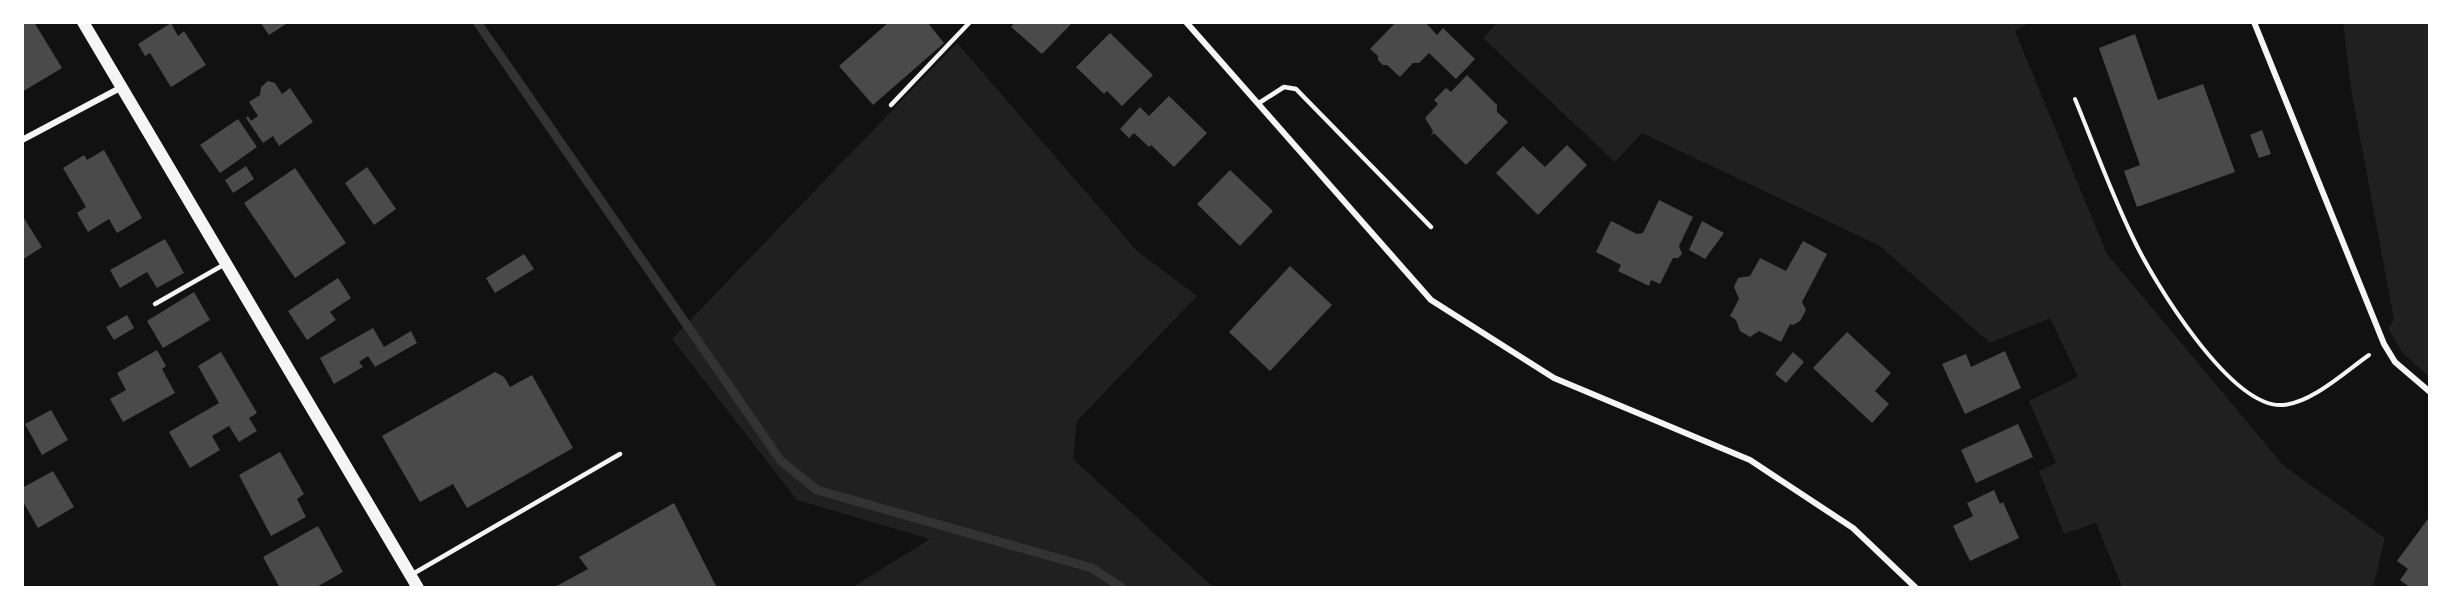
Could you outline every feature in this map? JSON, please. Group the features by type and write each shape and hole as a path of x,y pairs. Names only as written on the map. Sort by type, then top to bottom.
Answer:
{"main road":[{"path":"83,22 418,588"}],"street":[{"path":"1186,22 1431,300 1554,378 1750,460 1853,528 1916,588"},
{"path":"2254,22 2384,344 2395,362 2430,392"},
{"path":"22,140 120,88"}],"lane":[{"path":"891,105 970,22"},
{"path":"1259,103 1284,87 1296,89 1431,227"},
{"path":"156,304 225,264"},
{"path":"411,575 620,454"}],"path":[{"path":"2076,99 2133,239 2171,306 2223,372 2255,399 2282,405 2307,399 2384,344"}],"shaded area":[{"path":"1498,22 2029,23 2015,31 2107,254 2284,466 2385,538 2373,587 2122,587 2096,523 2064,534 2039,471 2056,463 2029,401 2078,377 2050,318 1990,343 1880,246 1642,133 1615,162 1483,38"},
{"path":"2343,23 2429,23 2429,377 2402,352 2388,328 2394,320 2351,89"},
{"path":"957,43 1137,251 1197,296 1077,421 1073,459 1213,587 853,587 930,539 797,500 672,339"}],"building":[{"path":"22,22 34,22 62,68 22,92"},
{"path":"260,22 289,22 269,35"},
{"path":"889,22 927,22 944,43 873,105 839,66"},
{"path":"1015,22 1073,22 1042,54 1011,27"},
{"path":"1396,22 1425,22 1437,35 1443,28 1475,59 1456,79 1429,53 1419,63 1413,63 1400,77 1387,65 1383,65 1370,49"},
{"path":"171,23 178,36 184,31 206,65 171,87 150,53 145,56 138,44"},
{"path":"1110,33 1153,75 1122,106 1107,91 1104,94 1076,67"},
{"path":"2135,34 2158,100 2203,84 2235,172 2137,207 2124,171 2140,165 2099,48"},
{"path":"1467,75 1497,105 1497,112 1508,122 1466,165 1434,133 1431,136 1433,131 1425,118 1438,104 1434,100 1446,88 1451,92"},
{"path":"268,81 275,83 282,94 290,88 313,122 279,146 273,136 263,143 246,118 248,116 251,121 258,116 249,102 260,95 261,87"},
{"path":"1169,96 1207,133 1174,167 1151,145 1149,147 1134,133 1129,138 1120,129 1140,107 1149,116"},
{"path":"238,119 257,147 220,173 200,145"},
{"path":"2262,130 2271,154 2259,158 2250,135"},
{"path":"1567,145 1587,165 1538,215 1496,173 1523,146 1545,167"},
{"path":"104,150 142,218 117,233 109,219 88,232 77,213 86,207 63,168 84,155 87,160"},
{"path":"246,166 254,179 233,193 225,180"},
{"path":"367,167 396,209 374,225 345,183"},
{"path":"295,168 346,243 295,278 244,203"},
{"path":"1230,170 1273,211 1240,246 1197,204"},
{"path":"1659,200 1693,217 1679,246 1682,254 1678,258 1673,258 1660,284 1651,280 1649,286 1618,271 1621,265 1596,252 1611,221 1637,234 1643,233"},
{"path":"22,215 42,247 22,260"},
{"path":"1702,221 1724,233 1705,259 1689,250"},
{"path":"165,239 184,273 157,288 147,272 120,288 110,270"},
{"path":"1803,241 1827,254 1802,302 1806,310 1800,321 1793,325 1790,324 1781,342 1759,331 1750,337 1740,331 1736,320 1730,316 1739,299 1734,287 1738,278 1750,276 1760,258 1786,271"},
{"path":"524,254 534,269 495,293 486,278"},
{"path":"1290,266 1332,305 1270,371 1229,332"},
{"path":"338,278 351,298 330,312 336,320 307,340 288,311"},
{"path":"194,292 210,320 163,348 147,321"},
{"path":"127,315 134,328 114,340 106,327"},
{"path":"373,328 384,347 411,331 417,343 375,367 368,356 359,362 363,367 334,384 320,358"},
{"path":"1847,332 1891,373 1875,391 1889,404 1872,423 1813,368"},
{"path":"157,350 166,366 162,369 175,393 123,422 110,399 126,390 117,373"},
{"path":"2005,351 2021,388 1965,414 1942,364 1966,354 1971,367"},
{"path":"221,352 257,413 249,418 257,431 239,442 229,426 212,436 220,450 190,468 169,432 219,403 198,366"},
{"path":"1793,352 1804,362 1786,383 1775,374"},
{"path":"495,372 504,377 510,387 532,375 573,448 467,508 453,484 420,502 382,436"},
{"path":"51,410 68,440 42,455 25,424"},
{"path":"2018,424 2033,457 1976,483 1961,450"},
{"path":"280,452 304,494 297,499 306,517 271,536 239,475"},
{"path":"53,471 74,507 38,528 22,500 22,488"},
{"path":"1994,490 2000,504 2003,502 2019,538 1970,561 1953,526 1973,516 1967,503"},
{"path":"674,503 717,588 553,588 588,569 579,557"},
{"path":"2430,516 2430,588 2411,588 2400,580 2408,569 2397,561"},
{"path":"318,526 343,572 315,588 280,588 263,557"}],"waterway":[{"path":"477,22 781,461 817,490 1092,568 1122,588"}]}
